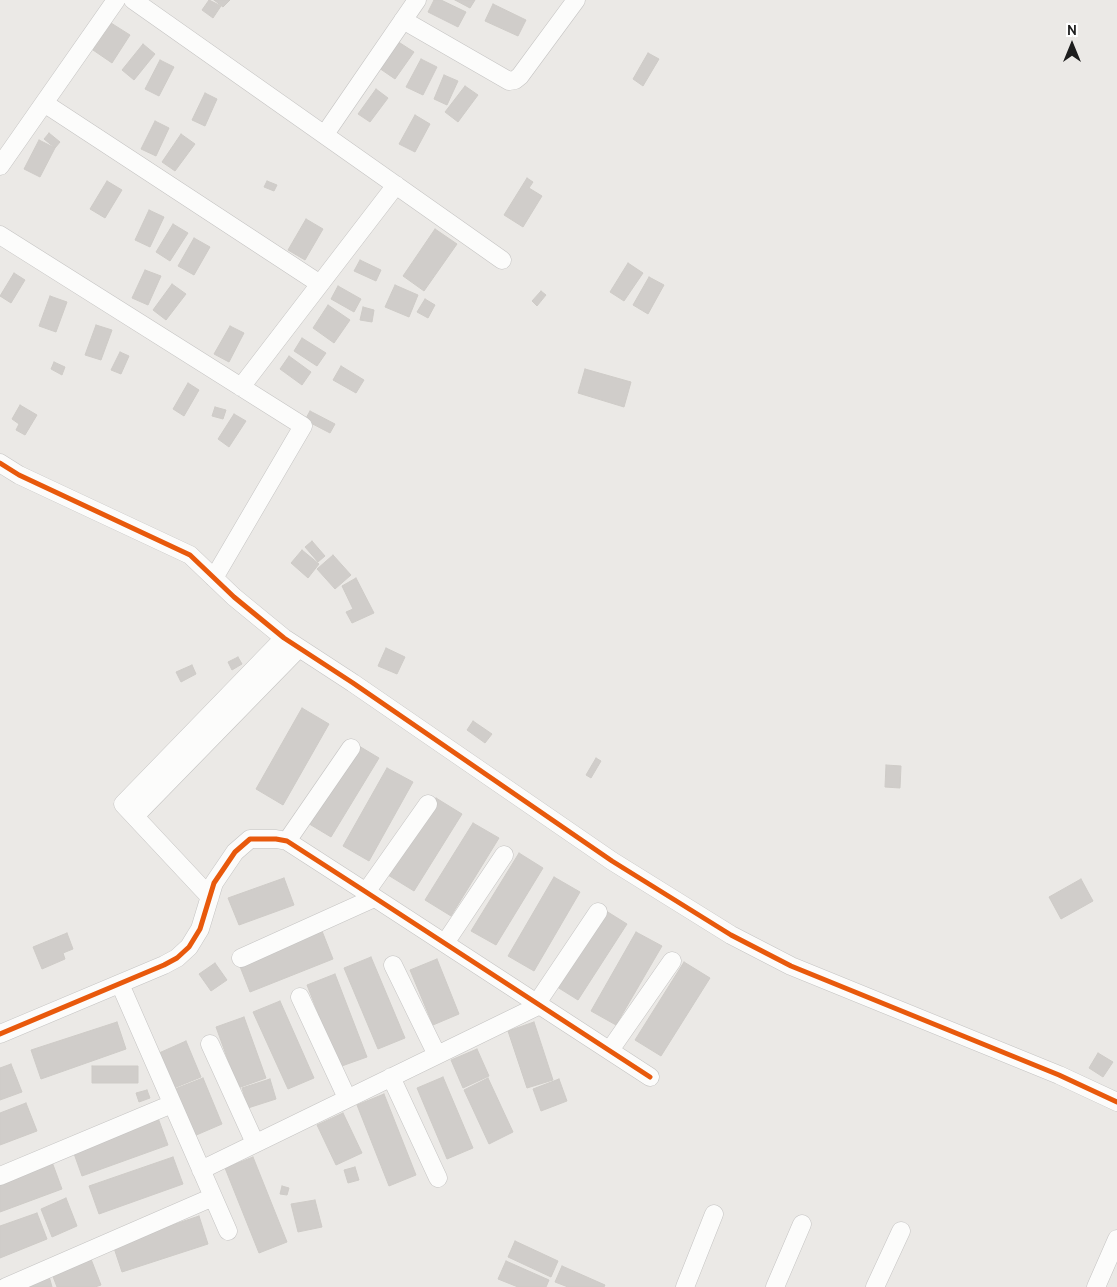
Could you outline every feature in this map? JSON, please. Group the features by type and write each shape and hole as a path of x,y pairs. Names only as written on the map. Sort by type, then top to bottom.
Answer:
{"street":[{"path":"0,166 116,0"},
{"path":"133,0 502,260"},
{"path":"325,134 417,0"},
{"path":"403,20 509,81 515,80 520,76 576,0"},
{"path":"44,103 320,284"},
{"path":"241,387 396,185"},
{"path":"0,235 303,426 214,578"},
{"path":"0,463 20,475 190,555 234,597 284,638 612,861 731,935 791,966 1059,1075 1117,1102"},
{"path":"129,810 284,638"},
{"path":"129,810 299,648"},
{"path":"287,841 351,748"},
{"path":"241,958 370,895 428,804"},
{"path":"129,810 210,897"},
{"path":"0,1034 177,958 189,947 200,929 214,883 235,852 250,839 276,839 287,841 650,1077"},
{"path":"445,943 504,855"},
{"path":"201,1170 538,1004 598,912"},
{"path":"610,1050 672,961"},
{"path":"393,965 437,1055"},
{"path":"120,984 228,1231"},
{"path":"300,997 347,1098"},
{"path":"210,1044 255,1143"},
{"path":"392,1077 438,1178"},
{"path":"0,1176 172,1104"},
{"path":"6,1287 213,1197"},
{"path":"684,1287 714,1214"},
{"path":"775,1287 802,1224"},
{"path":"881,1285 901,1231"},
{"path":"1096,1287 1117,1240"}],"building":[{"path":"209,0 221,6 213,18 202,10"},
{"path":"214,0 230,0 223,7"},
{"path":"434,0 441,0 466,12 458,27 428,12"},
{"path":"455,0 475,0 470,8"},
{"path":"493,4 526,20 518,36 485,21"},
{"path":"111,23 130,35 112,63 93,50"},
{"path":"397,41 414,52 395,79 379,68"},
{"path":"143,44 155,54 134,80 122,70"},
{"path":"648,53 659,59 643,86 633,79"},
{"path":"421,59 437,67 423,95 406,87"},
{"path":"160,60 174,67 159,96 145,89"},
{"path":"444,75 458,81 447,105 434,99"},
{"path":"465,86 478,95 458,122 445,112"},
{"path":"376,89 388,98 370,122 358,114"},
{"path":"205,93 217,99 205,126 192,120"},
{"path":"415,115 430,124 415,152 399,144"},
{"path":"155,121 169,128 156,156 141,149"},
{"path":"49,133 60,142 55,148 44,139"},
{"path":"181,134 195,144 175,171 162,162"},
{"path":"39,140 55,148 40,177 24,169"},
{"path":"527,178 533,182 529,188 542,196 523,227 504,215"},
{"path":"107,181 122,190 105,218 90,209"},
{"path":"267,181 277,185 274,191 264,187"},
{"path":"149,210 164,217 150,247 135,240"},
{"path":"306,219 323,229 305,260 288,250"},
{"path":"173,224 188,233 170,261 156,252"},
{"path":"435,229 457,244 424,291 403,276"},
{"path":"194,238 210,247 194,275 178,266"},
{"path":"360,260 381,270 376,281 354,271"},
{"path":"628,263 643,273 624,301 610,292"},
{"path":"145,270 161,276 148,305 132,298"},
{"path":"14,273 25,280 11,303 0,296"},
{"path":"649,277 664,285 648,314 633,305"},
{"path":"172,284 186,294 166,320 153,310"},
{"path":"395,285 418,295 409,317 385,307"},
{"path":"338,286 361,299 354,312 331,299"},
{"path":"541,291 546,295 537,306 532,301"},
{"path":"50,296 67,302 56,332 39,326"},
{"path":"425,299 435,305 428,318 417,312"},
{"path":"328,305 350,320 334,343 313,328"},
{"path":"363,307 374,310 372,322 360,320"},
{"path":"96,325 112,330 101,360 85,355"},
{"path":"230,326 244,333 229,362 214,354"},
{"path":"302,338 326,353 317,366 294,351"},
{"path":"120,352 129,356 121,374 111,370"},
{"path":"289,356 311,372 302,385 280,369"},
{"path":"54,362 65,367 62,375 51,369"},
{"path":"341,366 364,380 356,393 333,380"},
{"path":"585,369 631,382 624,407 578,393"},
{"path":"188,383 199,390 184,416 173,409"},
{"path":"20,405 37,415 25,435 16,430 19,424 12,419"},
{"path":"215,407 226,410 223,419 212,416"},
{"path":"310,411 335,424 330,433 305,420"},
{"path":"234,414 246,421 229,447 218,439"},
{"path":"312,541 325,556 318,562 305,547"},
{"path":"302,550 319,564 308,578 291,563"},
{"path":"333,555 351,575 335,589 317,569"},
{"path":"356,578 374,613 352,623 346,612 353,609 342,586"},
{"path":"386,648 405,657 397,674 378,666"},
{"path":"238,657 242,664 232,670 228,662"},
{"path":"192,665 196,674 181,682 176,672"},
{"path":"302,708 329,724 283,805 256,789"},
{"path":"473,721 492,734 485,743 467,730"},
{"path":"354,743 379,758 331,837 306,822"},
{"path":"596,758 601,761 591,778 586,775"},
{"path":"886,765 901,766 900,788 885,787"},
{"path":"387,768 413,782 369,861 343,846"},
{"path":"436,798 462,814 414,891 388,875"},
{"path":"473,823 499,838 451,916 425,900"},
{"path":"519,853 543,868 496,945 471,931"},
{"path":"554,877 580,892 534,971 508,956"},
{"path":"284,878 294,905 239,925 228,898"},
{"path":"1081,879 1093,901 1061,919 1049,897"},
{"path":"603,909 627,924 578,1000 554,985"},
{"path":"322,931 333,959 250,992 239,964"},
{"path":"636,932 662,946 616,1025 591,1011"},
{"path":"67,933 73,949 63,953 65,959 42,969 33,947"},
{"path":"371,957 405,1038 378,1049 344,968"},
{"path":"437,959 459,1014 433,1025 410,970"},
{"path":"684,962 710,978 661,1056 635,1040"},
{"path":"215,963 227,980 211,991 199,974"},
{"path":"335,974 367,1057 339,1067 307,985"},
{"path":"280,1001 314,1078 288,1089 253,1012"},
{"path":"244,1017 266,1078 238,1088 216,1027"},
{"path":"117,1022 126,1049 41,1079 31,1050"},
{"path":"534,1022 553,1080 527,1088 508,1031"},
{"path":"186,1041 201,1077 174,1088 159,1053"},
{"path":"477,1049 489,1076 463,1088 451,1060"},
{"path":"1098,1053 1113,1062 1103,1077 1089,1068"},
{"path":"11,1064 22,1092 0,1100 0,1068"},
{"path":"92,1066 138,1066 138,1083 92,1083"},
{"path":"443,1077 473,1148 447,1159 417,1088"},
{"path":"203,1078 222,1124 194,1136 175,1089"},
{"path":"488,1078 513,1132 489,1144 464,1090"},
{"path":"270,1079 276,1099 248,1108 242,1088"},
{"path":"559,1079 567,1101 541,1111 533,1089"},
{"path":"147,1090 150,1098 139,1102 136,1093"},
{"path":"384,1094 416,1175 389,1186 357,1105"},
{"path":"26,1103 37,1131 0,1145 0,1113"},
{"path":"343,1113 362,1153 336,1165 317,1125"},
{"path":"158,1118 168,1145 82,1176 72,1148"},
{"path":"173,1157 183,1184 99,1214 89,1186"},
{"path":"253,1157 287,1242 259,1253 225,1168"},
{"path":"52,1162 62,1189 0,1212 0,1182"},
{"path":"355,1167 359,1180 348,1183 344,1170"},
{"path":"282,1186 289,1188 287,1195 280,1194"},
{"path":"66,1198 77,1226 52,1237 41,1209"},
{"path":"315,1200 322,1227 298,1232 291,1204"},
{"path":"37,1213 47,1239 0,1258 0,1226"},
{"path":"199,1216 208,1244 122,1272 113,1245"},
{"path":"515,1241 558,1261 551,1277 508,1257"},
{"path":"91,1259 101,1285 95,1287 57,1287 52,1274"},
{"path":"506,1261 549,1280 546,1287 518,1287 498,1279"},
{"path":"562,1266 605,1285 604,1287 568,1287 555,1282"},
{"path":"49,1276 52,1287 18,1287"}],"cycle path":[{"path":"0,463 19,475 190,555 234,597 284,638 353,683 612,861 731,935 791,966 1059,1075 1117,1102"},
{"path":"0,1034 177,958 189,947 200,929 214,883 235,852 250,839 276,839 287,841 650,1077"}]}
